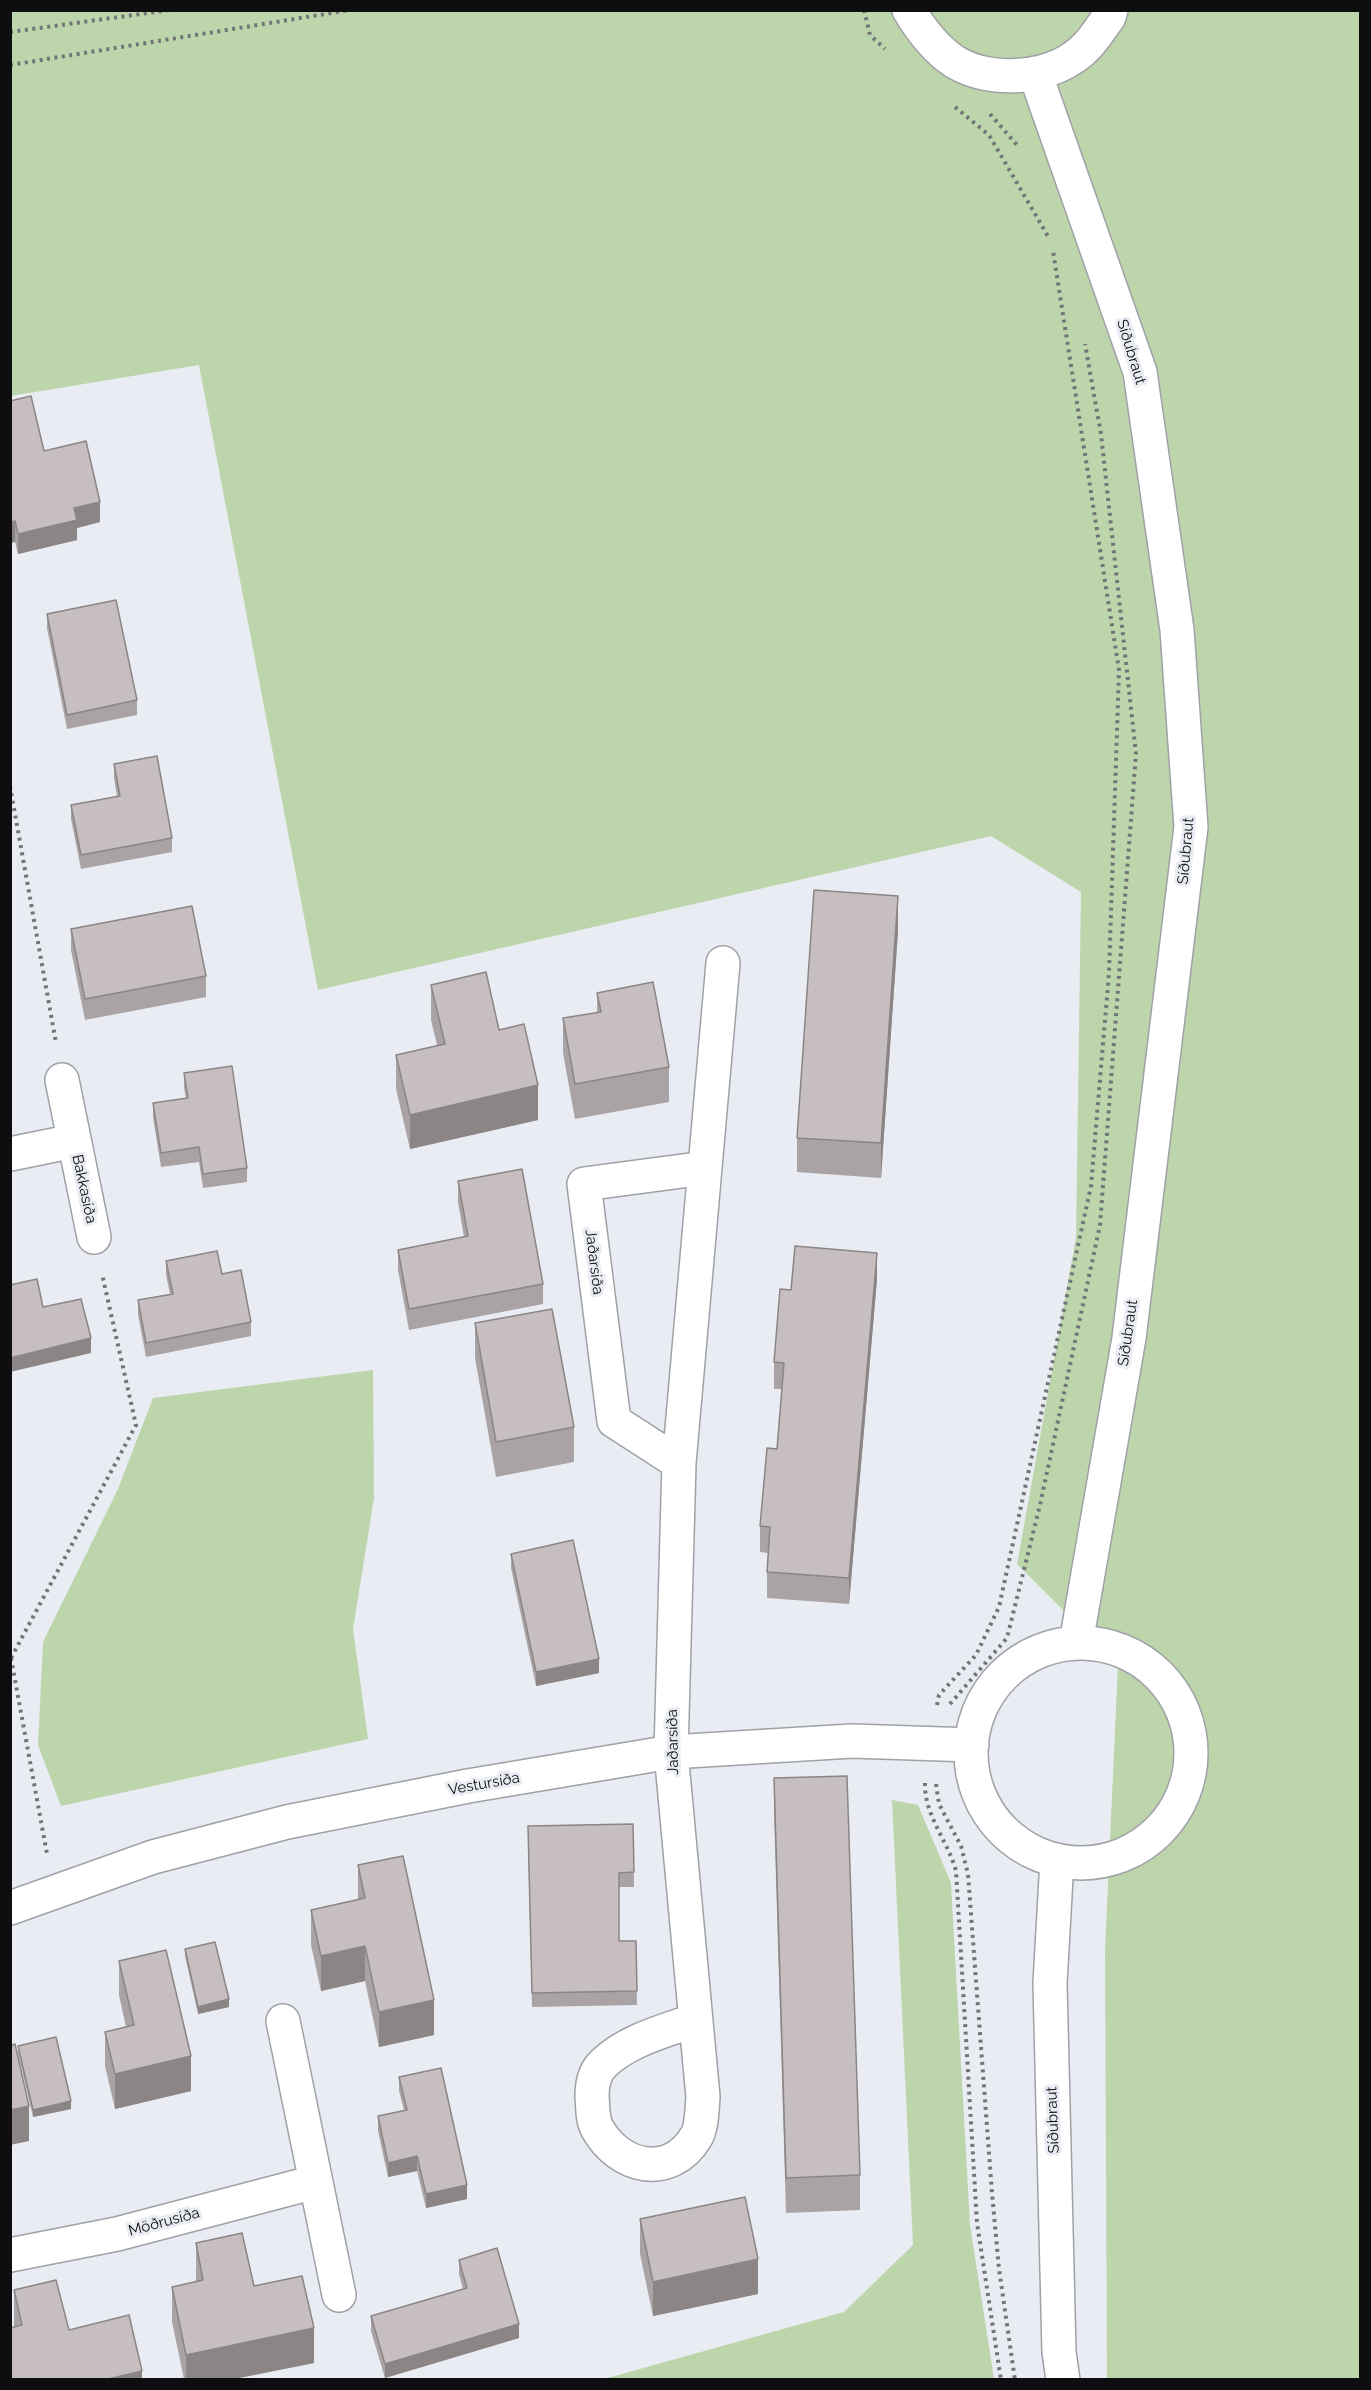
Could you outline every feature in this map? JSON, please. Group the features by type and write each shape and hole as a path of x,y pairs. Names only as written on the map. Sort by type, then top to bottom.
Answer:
{"street":[{"path":"909,10 929,40 955,62 987,75 1021,76 1054,68 1086,47 1111,10"},
{"name":"Síðubraut","path":"1035,73 1140,372 1177,630 1191,827 1129,1338 1076,1642"},
{"name":"Jaðarsíða","path":"695,2020 671,1752 679,1463 723,963"},
{"name":"Bakkasíða","path":"62,1080 94,1237"},
{"name":"Bakkasíða","path":"10,1154 74,1141"},
{"name":"Jaðarsíða","path":"679,1463 614,1421 584,1184 705,1168"},
{"path":"1076,1642 1110,1646 1140,1660 1166,1682 1184,1711 1191,1745 1189,1779 1175,1810 1154,1836 1124,1854 1091,1862 1057,1860 1030,1851 1006,1834 988,1812 976,1786 971,1758 974,1729 983,1702 999,1678 1021,1660 1048,1648 1076,1642"},
{"name":"Vestursíða","path":"10,1908 153,1857 287,1822 468,1786 671,1752 852,1741 972,1745"},
{"name":"Síðubraut","path":"1057,1860 1050,1983 1059,2352 1063,2379"},
{"path":"283,2021 339,2295"},
{"name":"Möðrusíða","path":"10,2255 117,2234 315,2182"}],"path":[{"path":"10,32 170,10"},
{"path":"10,65 350,10"},
{"path":"864,10 870,35 891,54"},
{"path":"953,106 989,135 1052,243 1119,670 1109,973 1091,1186 999,1607 976,1654 939,1695 925,1792 927,1807 951,1854 956,1871 977,2223 1001,2379"},
{"path":"983,106 1024,153"},
{"path":"1015,2379 999,2269 968,1874 962,1846 939,1804 935,1789 932,1743 946,1709 1007,1638 1040,1505 1100,1225 1136,753 1101,434 1085,342"},
{"path":"10,786 62,1080"},
{"path":"47,1855 11,1658 136,1425 94,1237"}],"green space":[{"path":"11,11 1360,11 1360,2379 1107,2379 1105,1949 1118,1665 1017,1564 1076,1238 1081,892 991,836 318,990 199,365 11,396"},
{"path":"373,1370 374,1498 353,1629 368,1739 61,1806 38,1745 43,1642 118,1489 153,1398"},
{"path":"892,1800 918,1805 951,1883 970,2225 994,2379 604,2379 844,2312 913,2245"}],"building":[{"path":"31,396 44,451 86,441 100,502 74,508 77,520 18,534 15,521 10,522 10,401"},
{"path":"116,600 137,700 67,715 47,614"},
{"path":"157,756 172,838 81,855 71,805 120,796 114,764"},
{"path":"814,890 898,896 881,1143 797,1138"},
{"path":"192,906 206,976 85,999 71,929"},
{"path":"486,972 499,1030 524,1024 538,1085 410,1115 396,1055 445,1044 431,985"},
{"path":"653,982 669,1067 575,1084 563,1018 601,1012 597,993"},
{"path":"232,1066 247,1168 203,1174 199,1147 161,1153 153,1103 188,1098 184,1073"},
{"path":"522,1169 543,1284 409,1309 398,1250 468,1236 458,1181"},
{"path":"795,1246 877,1253 849,1578 767,1572 770,1527 760,1526 767,1448 777,1449 784,1363 774,1362 780,1289 791,1290"},
{"path":"217,1251 222,1274 241,1270 251,1322 146,1343 138,1300 173,1294 166,1261"},
{"path":"37,1279 43,1307 81,1299 91,1338 10,1358 10,1285"},
{"path":"552,1309 574,1427 496,1442 475,1323"},
{"path":"573,1540 599,1659 536,1672 511,1554"},
{"path":"847,1776 860,2175 786,2178 774,1778"},
{"path":"633,1824 634,1872 619,1873 619,1941 636,1941 637,1991 532,1993 528,1826"},
{"path":"403,1856 434,2000 379,2012 365,1946 321,1956 311,1910 365,1898 358,1865"},
{"path":"215,1942 229,1999 198,2007 185,1949"},
{"path":"166,1950 191,2056 115,2074 105,2032 134,2025 119,1961"},
{"path":"56,2037 71,2101 33,2110 18,2046"},
{"path":"15,2044 29,2106 10,2110 10,2046"},
{"path":"441,2068 467,2185 426,2194 417,2156 388,2163 378,2116 407,2110 399,2077"},
{"path":"745,2197 758,2259 653,2282 640,2219"},
{"path":"242,2233 254,2286 302,2276 314,2328 186,2355 172,2287 203,2280 196,2243"},
{"path":"497,2248 519,2324 385,2364 371,2316 467,2288 459,2260"},
{"path":"56,2280 69,2330 129,2315 142,2371 108,2379 10,2379 10,2328 22,2325 14,2290"}]}
